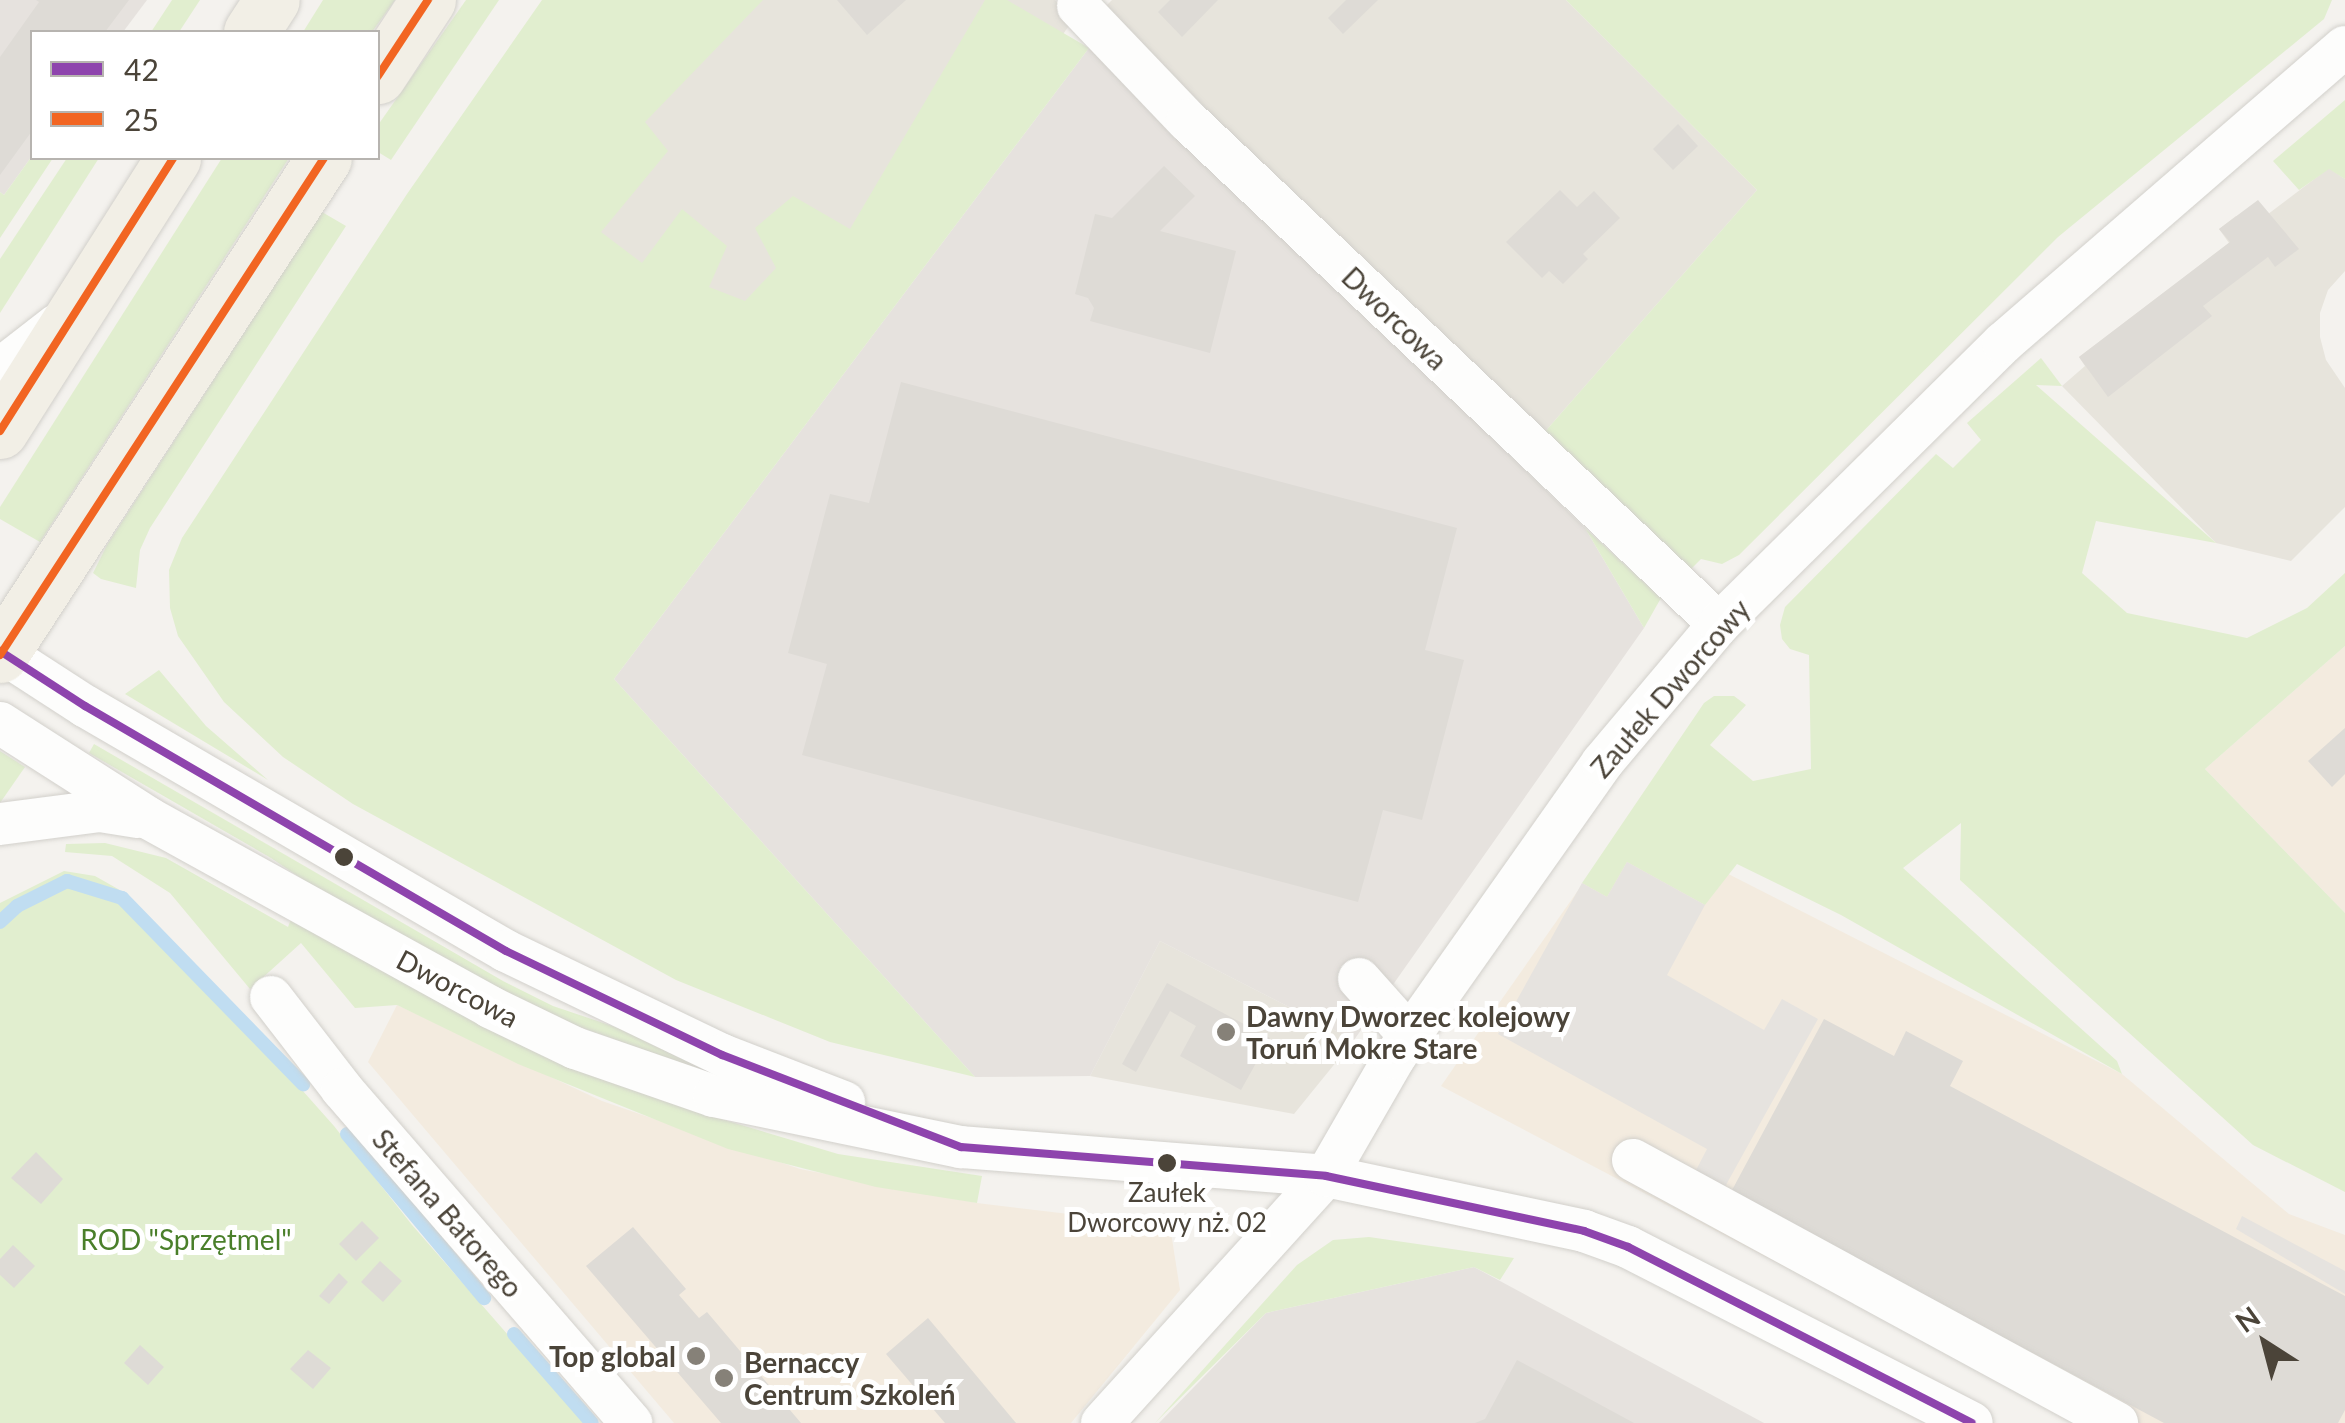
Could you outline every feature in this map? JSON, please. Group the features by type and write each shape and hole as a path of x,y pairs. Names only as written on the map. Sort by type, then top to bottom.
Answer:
{"main road":[{"path":"252,30 272,0"},
{"path":"380,73 428,0"},
{"path":"0,432 172,160"},
{"path":"0,653 323,160"}],"street":[{"name":"Dworcowa","path":"1078,6 1201,133 1719,624"},
{"name":"Zaułek Dworcowy","path":"1102,1423 1326,1176 1410,1036 1602,763 1719,624 2002,343 2345,47"},
{"path":"0,369 77,309"},
{"name":"Dworcowa","path":"0,653 84,706 506,951 722,1055 961,1148"},
{"name":"Dworcowa","path":"0,722 150,819 490,1008 575,1048 714,1096 961,1148 1326,1176 1526,1216 1628,1247 1972,1423"},
{"path":"0,824 100,812 150,819"},
{"path":"1359,978 1410,1036"},
{"name":"Stefana Batorego","path":"271,998 342,1090 631,1423"},
{"path":"1633,1160 2117,1423"}],"shaded area":[{"path":"0,0 147,0 124,30 30,30 30,159 4,195 0,192"},
{"path":"591,0 1055,0 1073,20 820,380 461,195"},
{"path":"1112,0 1566,0 1757,190 1535,443 1105,7"},
{"path":"1089,48 1585,528 1644,628 1354,1040 1160,941 1090,1076 975,1077 614,679"},
{"path":"2329,168 2345,179 2345,271 2328,290 2320,313 2320,337 2326,360 2345,388 2345,507 2291,561 2216,543 2062,386 2085,366 2079,357 2229,243 2219,229 2236,216 2247,230"},
{"path":"2345,646 2345,913 2205,769"},
{"path":"1626,822 2122,1074 2289,1214 2345,1235 2345,1423 2081,1423 1441,1086"},
{"path":"1627,862 1705,905 1667,975 1764,1030 1782,999 1818,1019 1721,1194 1692,1178 1707,1149 1498,1034 1582,883 1607,897"},
{"path":"1160,941 1354,1040 1294,1114 1090,1076"},
{"path":"397,1005 602,1101 800,1169 977,1203 1170,1226 1180,1290 1071,1423 674,1423 368,1062"},
{"path":"2242,1216 2345,1271 2345,1294 2236,1229"},
{"path":"1474,1267 1764,1423 1159,1423 1266,1313"}],"green space":[{"path":"172,0 200,0 180,30 152,30"},
{"path":"323,0 395,0 373,30 304,30"},
{"path":"466,0 499,0 391,160 380,153 380,122"},
{"path":"542,0 763,0 645,122 668,151 601,232 642,263 682,209 727,246 709,287 745,301 776,268 755,228 793,196 850,229 985,0 1007,0 1089,48 614,679 975,1077 830,1042 676,980 353,804 283,757 224,702 178,636 170,608 169,570 182,538 407,194"},
{"path":"1566,0 2332,0 2324,19 2058,237 1739,555 1722,564 1701,559 1690,570 1535,443 1757,190"},
{"path":"2345,100 2345,179 2329,169 2299,190 2273,161"},
{"path":"30,159 52,160 0,238 0,192 4,195"},
{"path":"66,160 98,160 0,313 0,259"},
{"path":"221,160 288,160 40,542 0,519 0,507"},
{"path":"322,212 346,226 150,528 140,550 136,588 101,579 93,573 107,545"},
{"path":"2041,358 2062,386 2036,385 2216,543 2096,521 2082,573 2127,613 2247,638 2307,608 2345,573 2345,646 2205,769 2345,913 2345,1192 2253,1145 1960,880 1961,823 1903,868 2117,1061 2122,1074 1841,915 1737,864 1705,905 1627,862 1607,897 1582,883 1704,703 1714,696 1734,696 1746,705 1710,745 1753,781 1811,769 1809,655 1790,649 1782,639 1780,625 1785,607 1936,454 1953,468 1981,440 1967,423"},
{"path":"1585,528 1661,598 1644,628"},
{"path":"159,670 206,726 268,780 125,694"},
{"path":"94,744 503,981 553,1006 639,1035 823,1114 538,1012 348,910 271,858 89,753"},
{"path":"0,751 25,767 0,803"},
{"path":"105,843 166,858 288,927 293,914 701,1113 838,1154 982,1176 977,1203 876,1187 728,1149 518,1064 397,1005 355,1008 301,943 250,989 170,893 112,856 65,852 66,844"},
{"name":"ROD \"Sprzętmel\"","path":"64,871 95,876 118,889 152,921 334,1126 412,1225 585,1423 0,1423 0,903"},
{"path":"1369,1237 1514,1258 1500,1280 1474,1267 1266,1313 1155,1423 1297,1265 1333,1240"}],"building":[{"path":"36,0 129,0 106,30 30,30 30,134 0,175 0,57 39,2"},
{"path":"837,0 906,0 867,35"},
{"path":"1170,0 1218,0 1182,37 1158,12"},
{"path":"1346,0 1378,0 1343,34 1328,18"},
{"path":"1678,124 1698,146 1673,170 1653,149"},
{"path":"1164,166 1195,196 1160,231 1236,251 1210,353 1090,321 1094,308 1088,298 1075,294 1095,214 1112,218"},
{"path":"1560,190 1577,207 1594,191 1620,218 1583,254 1588,259 1563,284 1549,271 1542,278 1506,242"},
{"path":"2258,200 2299,249 2275,267 2268,257 2203,306 2212,316 2108,397 2079,357 2230,242 2219,229"},
{"path":"901,382 1457,528 1425,650 1464,660 1422,820 1383,810 1358,902 802,755 827,664 788,653 830,494 869,503"},
{"path":"2345,728 2345,774 2332,787 2308,761"},
{"name":"Dawny Dworzec kolejowy Toruń Mokre Stare","path":"1167,983 1270,1038 1241,1090 1180,1056 1196,1026 1170,1011 1136,1072 1122,1064"},
{"path":"1824,1019 1894,1056 1906,1031 1963,1061 1950,1086 2345,1296 2345,1410 2338,1423 2164,1423 1731,1192"},
{"path":"36,1152 63,1179 41,1204 11,1178"},
{"path":"362,1221 379,1238 356,1261 339,1244"},
{"path":"633,1227 686,1289 679,1295 699,1318 707,1312 801,1423 721,1423 586,1266"},
{"path":"13,1245 35,1266 14,1288 0,1275 0,1259"},
{"path":"380,1261 402,1281 383,1302 361,1282"},
{"path":"339,1273 348,1282 329,1304 319,1296"},
{"path":"928,1318 1016,1423 945,1423 886,1354"},
{"path":"140,1345 164,1367 148,1385 124,1363"},
{"path":"308,1350 331,1368 313,1389 290,1369"},
{"path":"1517,1360 1634,1423 1475,1423 1485,1419"}],"waterway":[{"path":"0,922 17,906 67,881 122,898 303,1084"},
{"path":"347,1134 484,1298"},
{"path":"514,1334 592,1423"}],"transit line":[{"name":"25","path":"380,73 428,0"},
{"name":"25","path":"0,431 172,160"},
{"name":"25","path":"0,655 323,160"},
{"name":"42","path":"0,651 85,706 506,951 722,1055 961,1147 1326,1176 1584,1231 1628,1247 1972,1423"}],"place":[{"name":"Dawny Dworzec kolejowy Toruń Mokre Stare","path":"1226,1032"},
{"name":"Zaułek Dworcowy nż. 02","path":"1167,1163"},
{"name":"Top global","path":"696,1356"},
{"name":"Bernaccy Centrum Szkoleń","path":"724,1378"}]}
